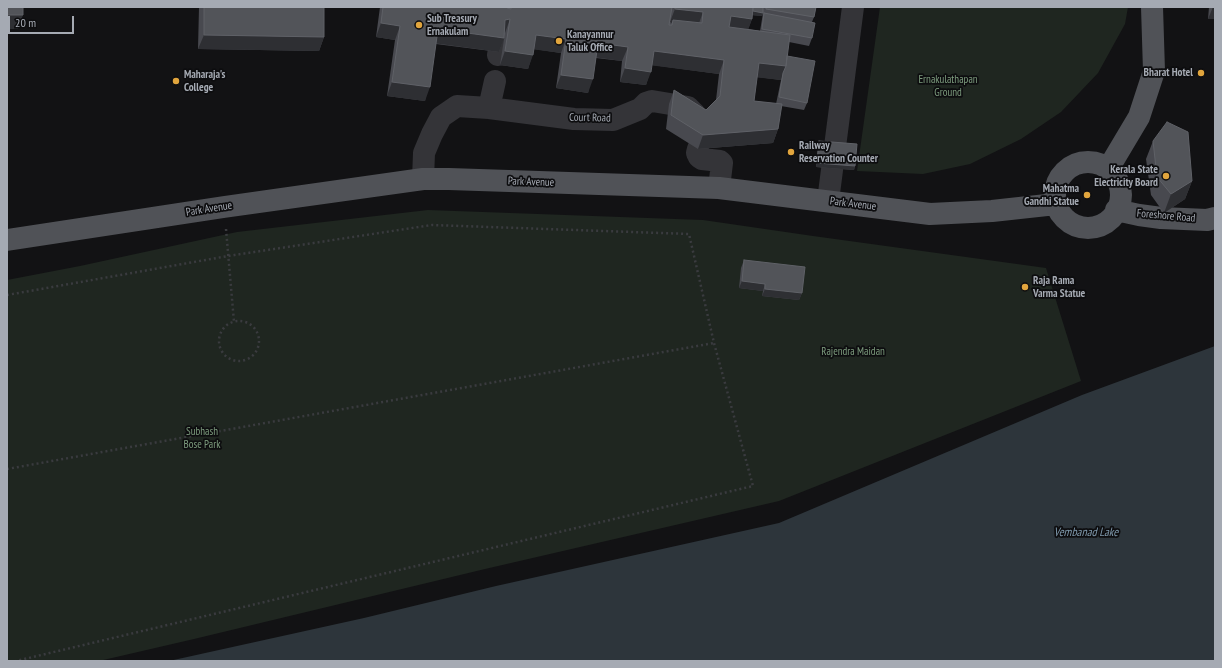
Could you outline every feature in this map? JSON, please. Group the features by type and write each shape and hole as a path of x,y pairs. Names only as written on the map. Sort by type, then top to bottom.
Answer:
{"main road":[{"path":"1108,169 1139,117 1154,70 1152,7"},
{"path":"1089,162 1099,164 1108,169 1116,177 1120,188 1120,199 1116,210 1110,219 1100,225 1090,228 1079,227 1069,222 1061,214 1056,204 1055,194 1057,184 1062,174 1069,167 1078,163 1089,162"},
{"name":"Park Avenue","path":"7,240 423,179 720,188 930,214 992,211 1056,204"},
{"name":"Foreshore Road","path":"1116,210 1161,218 1207,220 1215,218"}],"lane":[{"path":"498,55 507,7"},
{"path":"828,201 853,7"},
{"path":"489,108 495,81"},
{"name":"Court Road","path":"423,179 424,153 432,134 440,117 457,106 489,108 574,119 613,120 640,109 646,103 652,101 688,107 701,124"},
{"path":"698,149 697,153 702,159 720,161 722,163 720,188"}],"path":[{"path":"224,207 234,322"},
{"path":"7,295 228,256 432,225 689,234 714,343 753,486 16,661"},
{"path":"234,322 247,322 253,326 260,338 257,352 246,360 232,360 227,357 220,346 221,334 228,324 234,322"},
{"path":"7,469 714,343"}],"green space":[{"name":"Ernakulathapan Ground","path":"880,7 1128,7 1125,24 1098,73 1061,112 1021,139 970,164 923,174 857,171"},
{"name":"Subhash Bose Park","path":"428,210 703,220 1046,268 1081,381 779,501 99,661 7,661 7,280 80,266 237,232"}],"water":[{"name":"Vembanad Lake","path":"1215,346 1215,661 169,661 779,523 1082,395"}],"building":[{"path":"7,7 23,7 23,15 7,15"},
{"path":"204,7 324,7 324,37 204,35"},
{"path":"383,7 507,7 511,9 511,7 672,7 669,25 672,25 673,20 702,23 703,12 675,9 675,7 753,7 752,19 731,16 729,27 790,35 786,66 759,63 754,101 782,104 778,129 703,135 671,115 674,90 706,110 720,96 724,60 654,51 651,72 625,68 628,47 598,43 593,79 561,75 566,39 536,35 533,55 505,51 510,19 505,20 504,38 438,29 430,87 392,82 400,26 381,23"},
{"path":"753,7 763,7 763,13 753,11"},
{"path":"766,7 816,7 814,17 766,9"},
{"path":"764,13 815,23 812,38 762,29"},
{"path":"787,56 815,61 807,103 779,97"},
{"path":"1167,122 1188,132 1192,181 1171,194 1157,177 1153,141"},
{"path":"819,141 857,144 855,166 817,163"},
{"path":"744,260 805,267 802,293 765,289 765,284 742,281"}],"place":[{"name":"Sub Treasury Ernakulam","path":"419,25"},
{"name":"Kanayannur Taluk Office","path":"559,41"},
{"name":"Bharat Hotel","path":"1201,73"},
{"name":"Maharaja's College","path":"176,81"},
{"name":"Railway Reservation Counter","path":"791,152"},
{"name":"Kerala State Electricity Board","path":"1166,176"},
{"name":"Mahatma Gandhi Statue","path":"1087,195"},
{"name":"Raja Rama Varma Statue","path":"1025,287"}],"park label":[{"name":"Rajendra Maidan","path":"853,352"}]}
